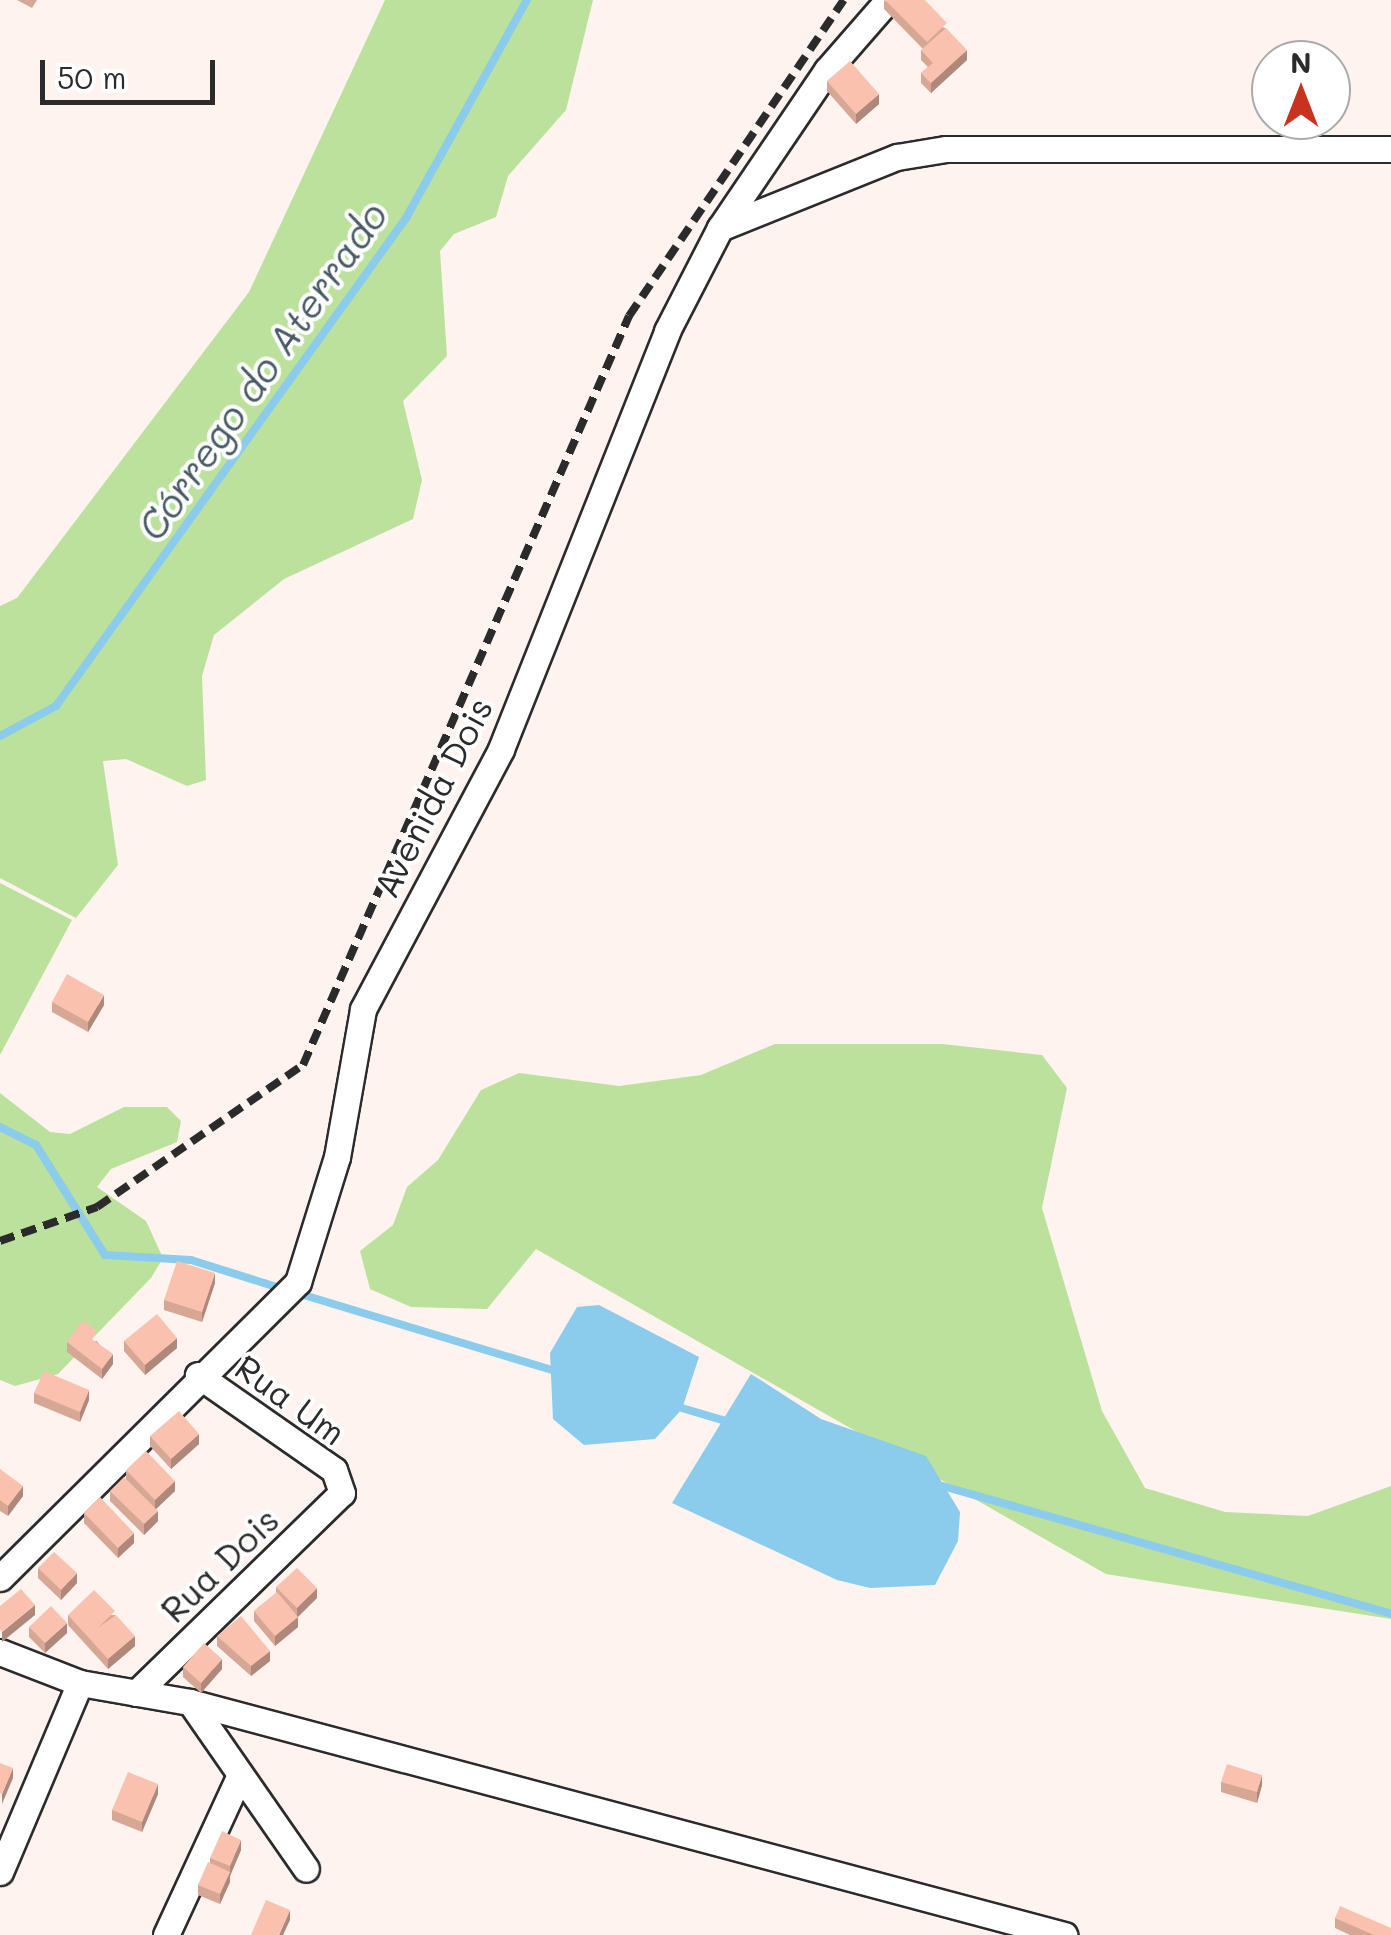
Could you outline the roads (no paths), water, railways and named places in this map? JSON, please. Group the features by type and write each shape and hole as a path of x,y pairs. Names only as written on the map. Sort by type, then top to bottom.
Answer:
{"street":[{"name":"Avenida Dois","path":"0,1578 198,1375 294,1289 337,1156 363,1009 502,749 637,398 720,228 828,70 888,0"},
{"path":"720,228 897,157 946,148 1391,149"},
{"name":"Rua Um","path":"198,1375 339,1482"},
{"name":"Rua Dois","path":"136,1692 342,1493 339,1482"},
{"path":"0,1652 80,1683 190,1702 1064,1935"},
{"path":"0,1872 80,1683"},
{"path":"190,1702 306,1868"},
{"path":"166,1935 240,1774"}],"water":[{"path":"599,1305 699,1357 682,1409 655,1439 584,1445 553,1419 550,1353 577,1307"},
{"path":"751,1374 821,1419 926,1456 960,1512 958,1541 935,1585 870,1588 837,1580 672,1503"}],"waterway":[{"name":"Córrego do Aterrado","path":"0,736 56,706 406,218 527,0"},
{"path":"0,1127 36,1145 105,1255 191,1260 283,1289"},
{"path":"297,1293 556,1371"},
{"path":"675,1406 729,1422"},
{"path":"939,1485 1391,1614"}],"railway":[{"path":"0,1241 97,1207 303,1065 629,316 844,0"}]}
